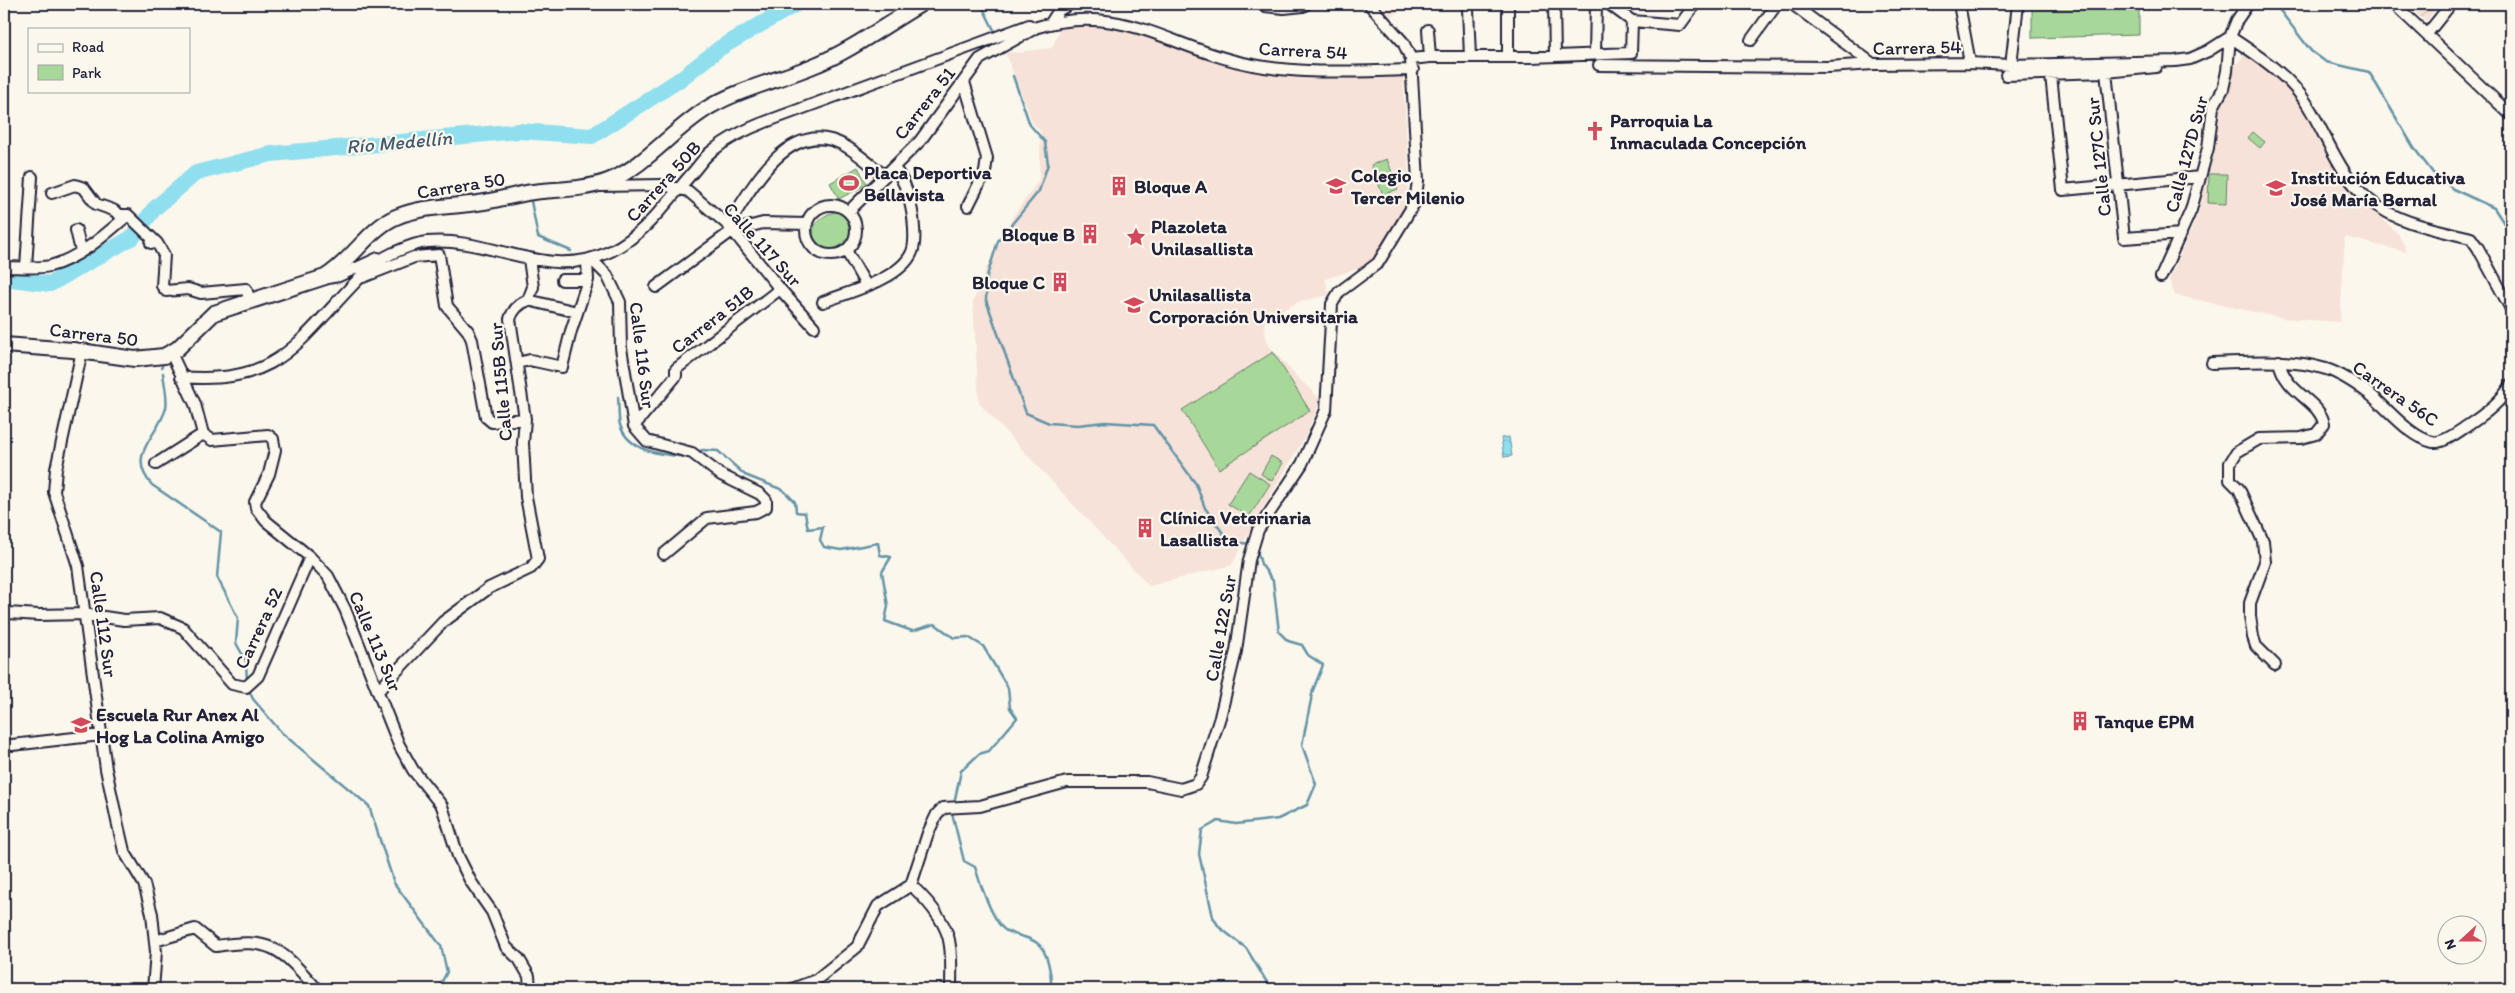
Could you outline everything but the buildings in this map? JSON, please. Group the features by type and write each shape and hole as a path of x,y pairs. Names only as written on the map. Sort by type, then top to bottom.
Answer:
{"main road":[{"name":"Carrera 50","path":"4,345 82,351 135,359 149,359 172,353 214,313 320,279 339,268 378,227 410,211 593,186 620,176 692,118 711,106 753,86 813,66 835,56 920,4"},
{"path":"1265,4 1284,6 1304,4"}],"street":[{"path":"1052,21 1060,10 1070,4"},
{"name":"Calle 122 Sur","path":"911,885 928,833 937,814 943,808 980,806 1067,782 1148,782 1181,789 1196,784 1201,777 1220,717 1236,651 1249,560 1258,530 1302,464 1326,410 1332,304 1339,292 1378,263 1415,202 1418,181 1412,65 1403,42 1370,4"},
{"path":"1508,4 1508,57"},
{"path":"1554,4 1555,55"},
{"path":"1595,54 1596,4"},
{"path":"1609,4 1632,21 1680,25 1695,4"},
{"path":"1751,40 1778,4"},
{"path":"1794,4 1873,64"},
{"path":"1959,4 1970,63"},
{"path":"2008,70 2018,4"},
{"name":"Carrera 54","path":"1612,53 1599,66 1781,67 1970,63 2051,75 2106,72 2202,61 2218,50 2230,36 2237,20 2248,4"},
{"path":"2394,4 2511,115"},
{"path":"2427,34 2451,4"},
{"path":"1468,9 1470,57"},
{"name":"Carrera 50B","path":"181,377 226,378 276,361 302,341 360,277 384,257 429,242 479,246 554,264 589,260 631,241 660,212 711,152 757,125 1029,25 1034,28 1052,21 1088,15 1110,17"},
{"name":"Carrera 54","path":"1110,17 1146,27 1213,55 1253,65 1301,70 1412,65 1430,57 1508,57 1631,53 1632,21"},
{"name":"Carrera 51","path":"849,211 920,141 980,59 1034,28"},
{"path":"1428,30 1430,57"},
{"path":"2230,36 2262,58 2290,83 2306,102 2346,177 2360,192 2387,212 2471,238 2511,309"},
{"name":"Carrera 54","path":"2008,70 2182,61 2208,51 2230,36"},
{"name":"Calle 127D Sur","path":"2161,277 2191,210 2208,148 2213,107 2223,89 2227,71 2230,36"},
{"name":"Calle 127C Sur","path":"2106,72 2124,238 2181,234"},
{"path":"2051,75 2064,190 2200,177"},
{"path":"964,82 987,158 985,172 968,206"},
{"path":"656,287 730,228 761,175 785,150 819,138 832,140 846,147 885,176"},
{"path":"824,302 893,274 905,263 912,251 914,236 912,209 904,180 894,168"},
{"path":"26,267 32,177"},
{"path":"52,192 75,185 84,188 96,204 124,215 164,255 162,286 166,291 188,289 201,293 246,289 250,300"},
{"name":"Calle 117 Sur","path":"593,186 662,185 688,191 730,228 814,328"},
{"path":"824,205 838,205 849,211 855,226 854,241 847,252 837,256 827,256 818,252 809,239 807,224 813,212 824,205"},
{"path":"4,267 49,266 63,262 81,251 124,215"},
{"path":"109,219 124,215"},
{"path":"730,228 763,223 807,224"},
{"path":"76,230 81,251"},
{"path":"847,252 866,285"},
{"path":"360,277 367,277 414,257 438,254 441,258 447,306 468,331 472,340 486,417 492,422 524,419"},
{"path":"320,279 339,276 370,260 384,257"},
{"path":"529,259 533,287 528,300 577,312"},
{"path":"517,363 530,360 562,367 588,280 589,260"},
{"name":"Calle 116 Sur","path":"589,260 607,275 620,302 621,348 634,426 647,441 692,453 721,475 760,494 766,500 766,507 756,512 707,518 664,554"},
{"path":"562,280 588,280"},
{"name":"Carrera 51B","path":"634,426 676,376 676,369 780,289"},
{"name":"Calle 115B Sur","path":"378,691 443,622 489,588 531,568 538,559 526,497 524,419 510,319 512,312 520,304 528,300"},
{"name":"Calle 112 Sur","path":"82,351 56,469 54,492 78,566 106,769 124,851 144,884 152,914 155,941 153,989"},
{"path":"156,464 203,434 195,404 181,377 172,353"},
{"path":"2275,665 2256,646 2250,616 2250,604 2265,562 2263,541 2239,489 2230,480 2228,470 2237,452 2259,439 2301,438 2316,434 2324,424 2320,412 2289,385 2281,372 2279,361"},
{"name":"Carrera 56C","path":"2212,363 2279,361 2325,369 2340,375 2371,396 2419,436 2432,442 2446,439 2478,418 2502,398 2511,385"},
{"name":"Calle 113 Sur","path":"203,434 212,440 268,435 273,439 275,450 269,474 255,502 256,508 266,521 310,557 328,576 345,609 399,745 413,770 442,806 458,856 471,882 492,912 506,947 519,959 529,976 530,989"},
{"name":"Carrera 52","path":"8,612 39,615 84,614 124,620 160,618 183,628 232,684 248,686 258,676 310,557"},
{"path":"12,744 101,735"},
{"path":"792,989 816,980 857,947 878,906 911,885 927,900 945,930 950,945 951,989"},
{"path":"155,941 195,930 216,946 243,941 265,946 282,952 316,989"}],"shaded area":[{"path":"1379,4 1411,4 1391,16"},
{"path":"2406,4 2439,4 2426,22"},
{"name":"Unilasallista Corporación Universitaria","path":"1107,20 1252,71 1292,76 1403,77 1409,179 1407,193 1403,207 1376,257 1363,267 1325,279 1329,295 1301,301 1286,308 1264,323 1267,343 1294,374 1321,400 1305,437 1250,530 1232,565 1149,586 979,403 973,302 987,267 1014,215 1039,180 1041,132 1033,123 1005,52 1024,53 1024,51 1052,48 1059,32 1058,27"},
{"name":"Institución Educativa José María Bernal","path":"2246,53 2288,88 2297,98 2347,185 2398,234 2404,245 2406,252 2345,237 2340,322 2282,318 2175,295 2169,280 2199,212 2215,122 2229,73"}],"green space":[{"path":"2032,4 2139,4 2139,35 2032,38"},
{"path":"2253,132 2265,142 2260,148 2248,138"},
{"path":"1387,159 1398,189 1383,195 1371,165"},
{"name":"Placa Deportiva Bellavista","path":"858,167 867,184 839,199 830,183"},
{"path":"2209,174 2227,174 2226,204 2208,203"},
{"path":"843,211 848,219 850,229 846,245 844,249 833,250 824,248 814,237 817,222 825,216"},
{"path":"1273,352 1310,411 1219,469 1182,410"},
{"path":"1271,456 1283,463 1272,481 1261,474"},
{"path":"1249,471 1270,484 1249,517 1228,504"}],"water":[{"path":"1509,437 1512,456 1504,457 1501,438"}],"waterway":[{"name":"Río Medellín","path":"4,278 50,284 133,237 154,209 196,173 271,154 519,131 592,136 679,80 720,48 796,4"},
{"path":"981,4 994,30"},
{"path":"2275,4 2311,51 2326,62 2369,72 2414,148 2433,173 2453,189 2494,208 2511,234"},
{"path":"1013,76 1030,125 1045,142 1048,164 1039,191 998,241 987,276 986,300 1026,413 1049,423 1078,425 1105,422 1153,425 1196,484 1205,508 1225,536 1233,542 1251,544"},
{"path":"531,201 538,237 571,251"},
{"path":"163,373 166,408 142,455 142,464 145,474 152,485 221,532 217,577 238,618 236,643 246,661 247,683"},
{"path":"618,397 620,425 631,442 648,451 688,457"},
{"path":"696,453 702,450 718,451 745,475 783,490 795,502 796,512 805,513 808,529 823,527 820,540 824,547 841,550 878,543 880,555 891,557 882,572 888,606 885,621 912,631 935,624 954,638 968,637 983,646 1008,688 1010,708 1017,718 989,751 979,754 961,771 955,799"},
{"path":"1256,547 1261,564 1273,581 1279,632 1288,641 1302,645 1308,655 1323,665 1313,690 1302,745 1316,784 1307,805 1278,819 1236,824 1218,821 1202,830 1199,854 1213,917 1219,927 1246,948 1271,989"},
{"path":"248,688 253,699 282,733 369,806 394,883 441,946 447,972 438,989"},
{"path":"952,813 964,861 975,867 987,901 996,919 1005,930 1029,939 1041,946 1047,957 1051,989"}],"place":[{"name":"Parroquia La Inmaculada Concepción","path":"1595,131"},
{"name":"Placa Deportiva Bellavista","path":"849,183"},
{"name":"Bloque A","path":"1119,186"},
{"name":"Colegio Tercer Milenio","path":"1336,186"},
{"name":"Institución Educativa José María Bernal","path":"2276,188"},
{"name":"Bloque B","path":"1090,234"},
{"name":"Plazoleta Unilasallista","path":"1136,237"},
{"name":"Bloque C","path":"1060,282"},
{"name":"Unilasallista Corporación Universitaria","path":"1134,305"},
{"name":"Clínica Veterinaria Lasallista","path":"1145,528"},
{"name":"Tanque EPM","path":"2080,721"},
{"name":"Escuela Rur Anex Al Hog La Colina Amigo","path":"81,725"}]}
